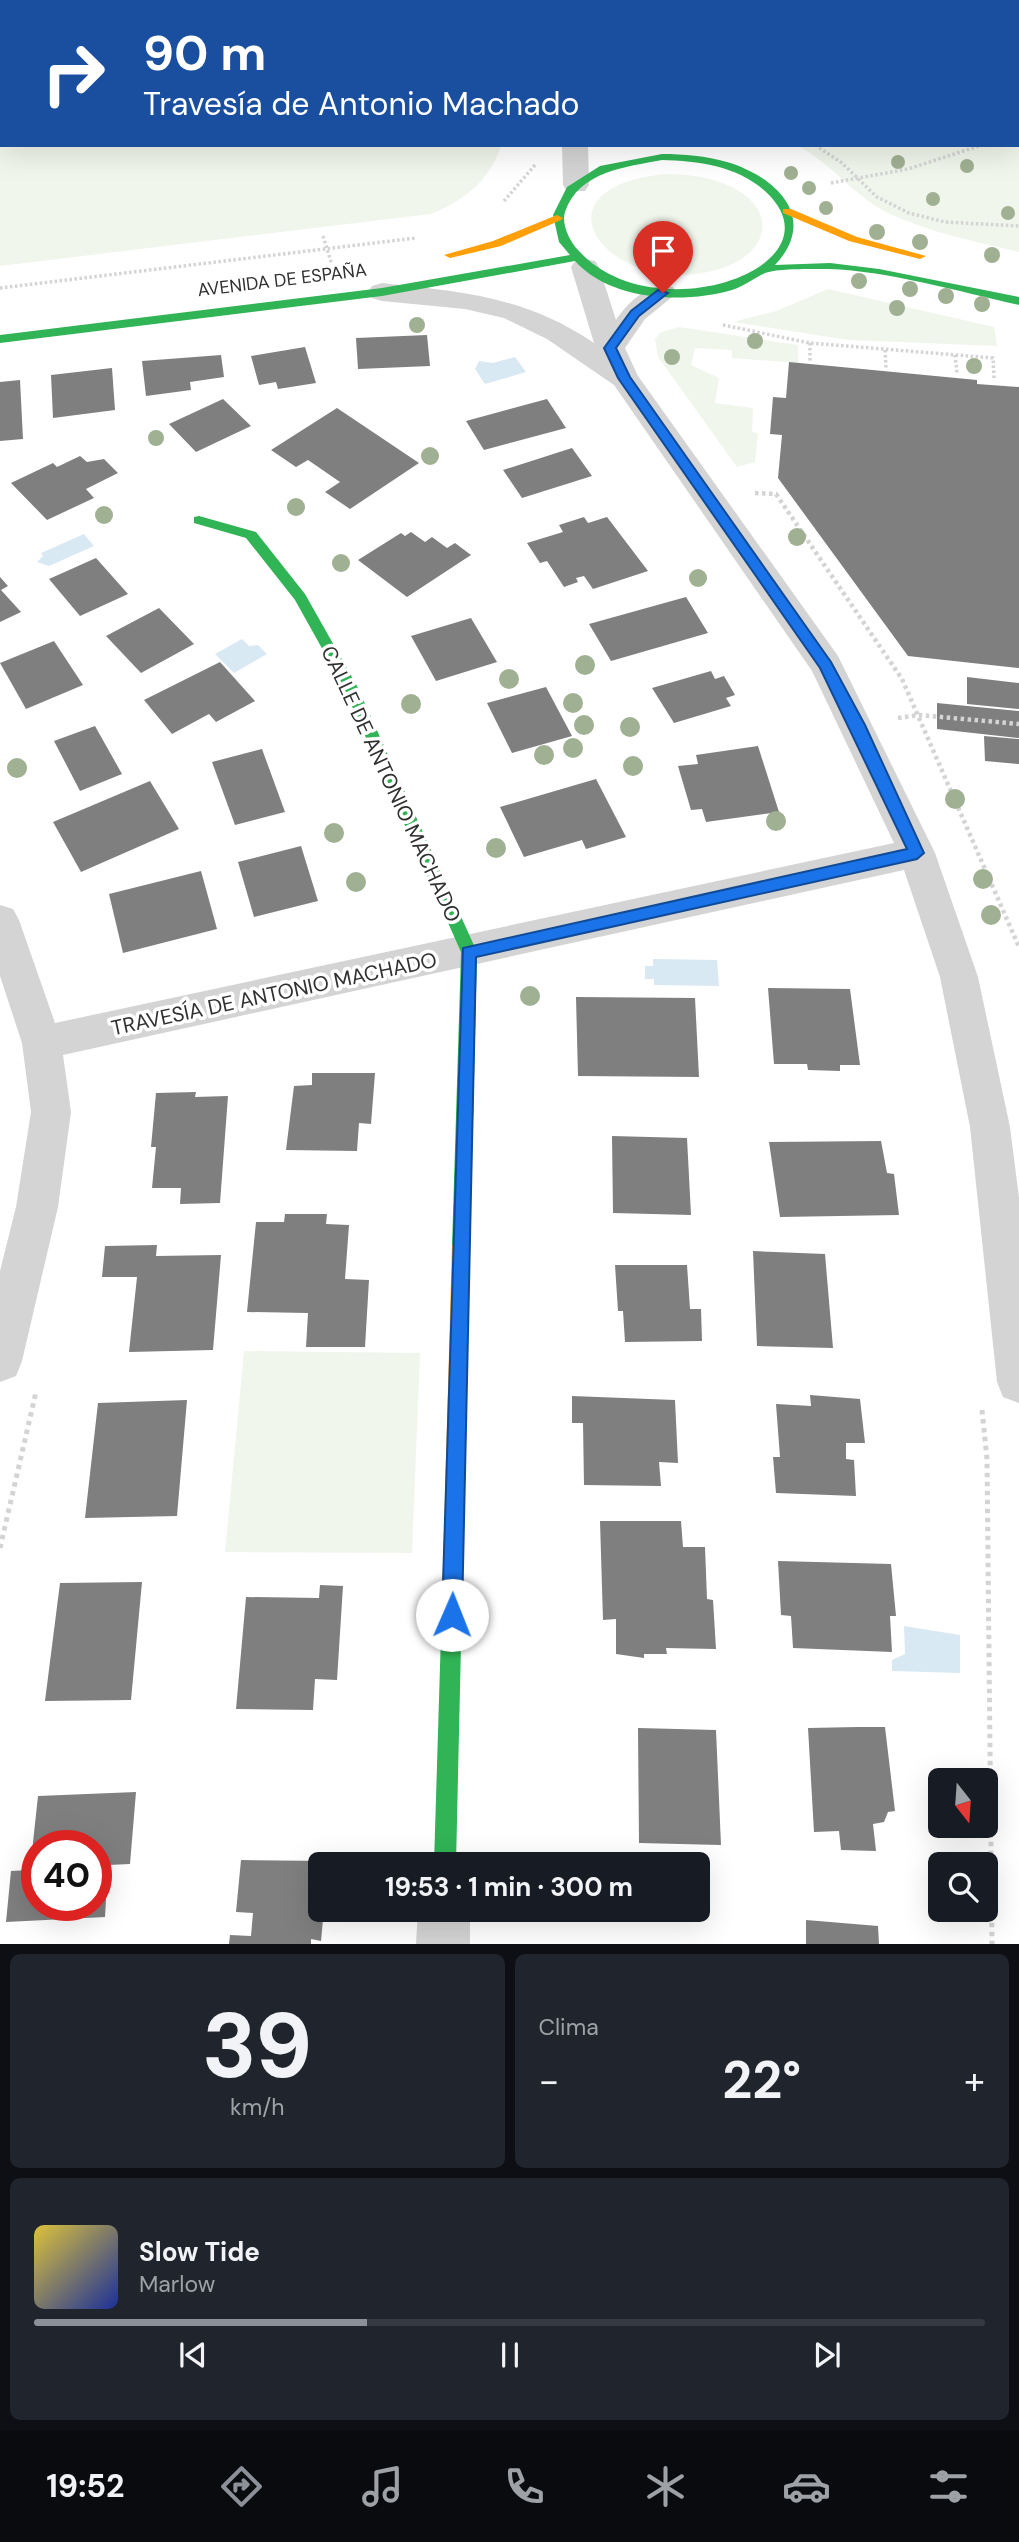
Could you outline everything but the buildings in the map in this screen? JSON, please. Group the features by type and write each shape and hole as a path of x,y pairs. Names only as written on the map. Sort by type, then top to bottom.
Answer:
{"street":[{"path":"575,147 576,185"},
{"path":"601,169 614,147"},
{"path":"684,147 695,158"},
{"path":"767,269 789,242 791,231 787,211 774,192 753,177 736,169 695,158 646,158 601,169 576,185 563,200 557,218 560,239 579,263 617,363 826,665 858,725 917,853 959,977 990,1127 1019,1382"},
{"path":"787,211 853,239 933,258"},
{"path":"429,260 497,244 557,218"},
{"path":"579,263 620,284 663,293 720,289 767,269 830,266 878,272 1019,301"},
{"name":"AVENIDA DE ESPAÑA","path":"0,339 382,292 579,263"},
{"name":"AVENIDA DE ESPAÑA","path":"382,292 464,301 514,312 617,363"},
{"path":"617,363 635,313 663,293"},
{"name":"CALLE DE ANTONIO MACHADO","path":"199,520 251,535 300,597 350,686 469,952 445,1852"},
{"name":"TRAVESÍA DE ANTONIO MACHADO","path":"42,1043 917,853"},
{"path":"0,920 42,1043 51,1112 37,1207 0,1362"},
{"path":"443,1944 444,1922"}],"path":[{"path":"818,147 843,164 855,178 883,201 921,215 972,225 1019,226"},
{"path":"831,183 908,169 976,147"},
{"path":"502,202 531,173 537,161"},
{"path":"0,288 421,237"},
{"path":"728,318 716,321 810,343 993,358 994,378"},
{"path":"810,343 810,361"},
{"path":"885,350 886,368"},
{"path":"955,355 957,373"},
{"path":"747,484 755,494 776,494 902,678 1019,947"},
{"path":"919,715 1019,724"},
{"path":"0,1548 37,1386"},
{"path":"982,1406 987,1460 992,1944"}],"shaded area":[{"path":"0,147 500,147 489,171 473,189 454,203 431,214 0,266"},
{"path":"800,147 1019,147 1019,252 936,231 888,213 864,198"},
{"path":"665,174 691,175 716,181 746,196 761,218 759,241 751,251 725,267 685,275 650,271 620,259 600,241 591,220 598,200 621,184"},
{"path":"828,289 994,327 997,346 848,340 733,322 776,311"},
{"path":"679,327 798,345 798,363 732,358 732,350 695,348 691,365 719,378 715,403 753,408 752,432 758,433 755,462 737,467 658,357 655,339 661,332"},
{"path":"244,1351 420,1353 412,1553 225,1552"}],"water":[{"path":"515,357 526,372 485,384 475,369 479,361 493,363"},
{"path":"84,534 94,546 49,566 37,562 43,556 41,553"},
{"path":"242,639 249,646 258,645 267,654 234,673 215,654"},
{"path":"653,959 717,960 719,986 654,985 654,979 645,979 645,966 653,966"},
{"path":"904,1626 960,1635 960,1673 892,1671 892,1660 905,1654"}],"traffic: fast":[{"path":"662,157 725,165 754,178 768,188 787,212 790,225 787,240 778,255 752,277 728,287 667,294 622,286 587,267 565,242 558,215 571,189 604,168 662,157"},
{"path":"0,339 382,292 574,258"},
{"path":"767,269 830,266 879,272 1019,301"},
{"path":"199,520 251,535 300,597 350,686 469,952 461,1246"},
{"path":"445,1852 452,1601"}],"traffic: slow":[{"path":"787,211 853,239 920,256"},
{"path":"450,255 497,244 557,218"},
{"path":"452,1601 461,1246"}],"route":[{"path":"452,1615 469,952 917,853 858,725 826,665 624,378 610,348 635,313 663,293"}]}
